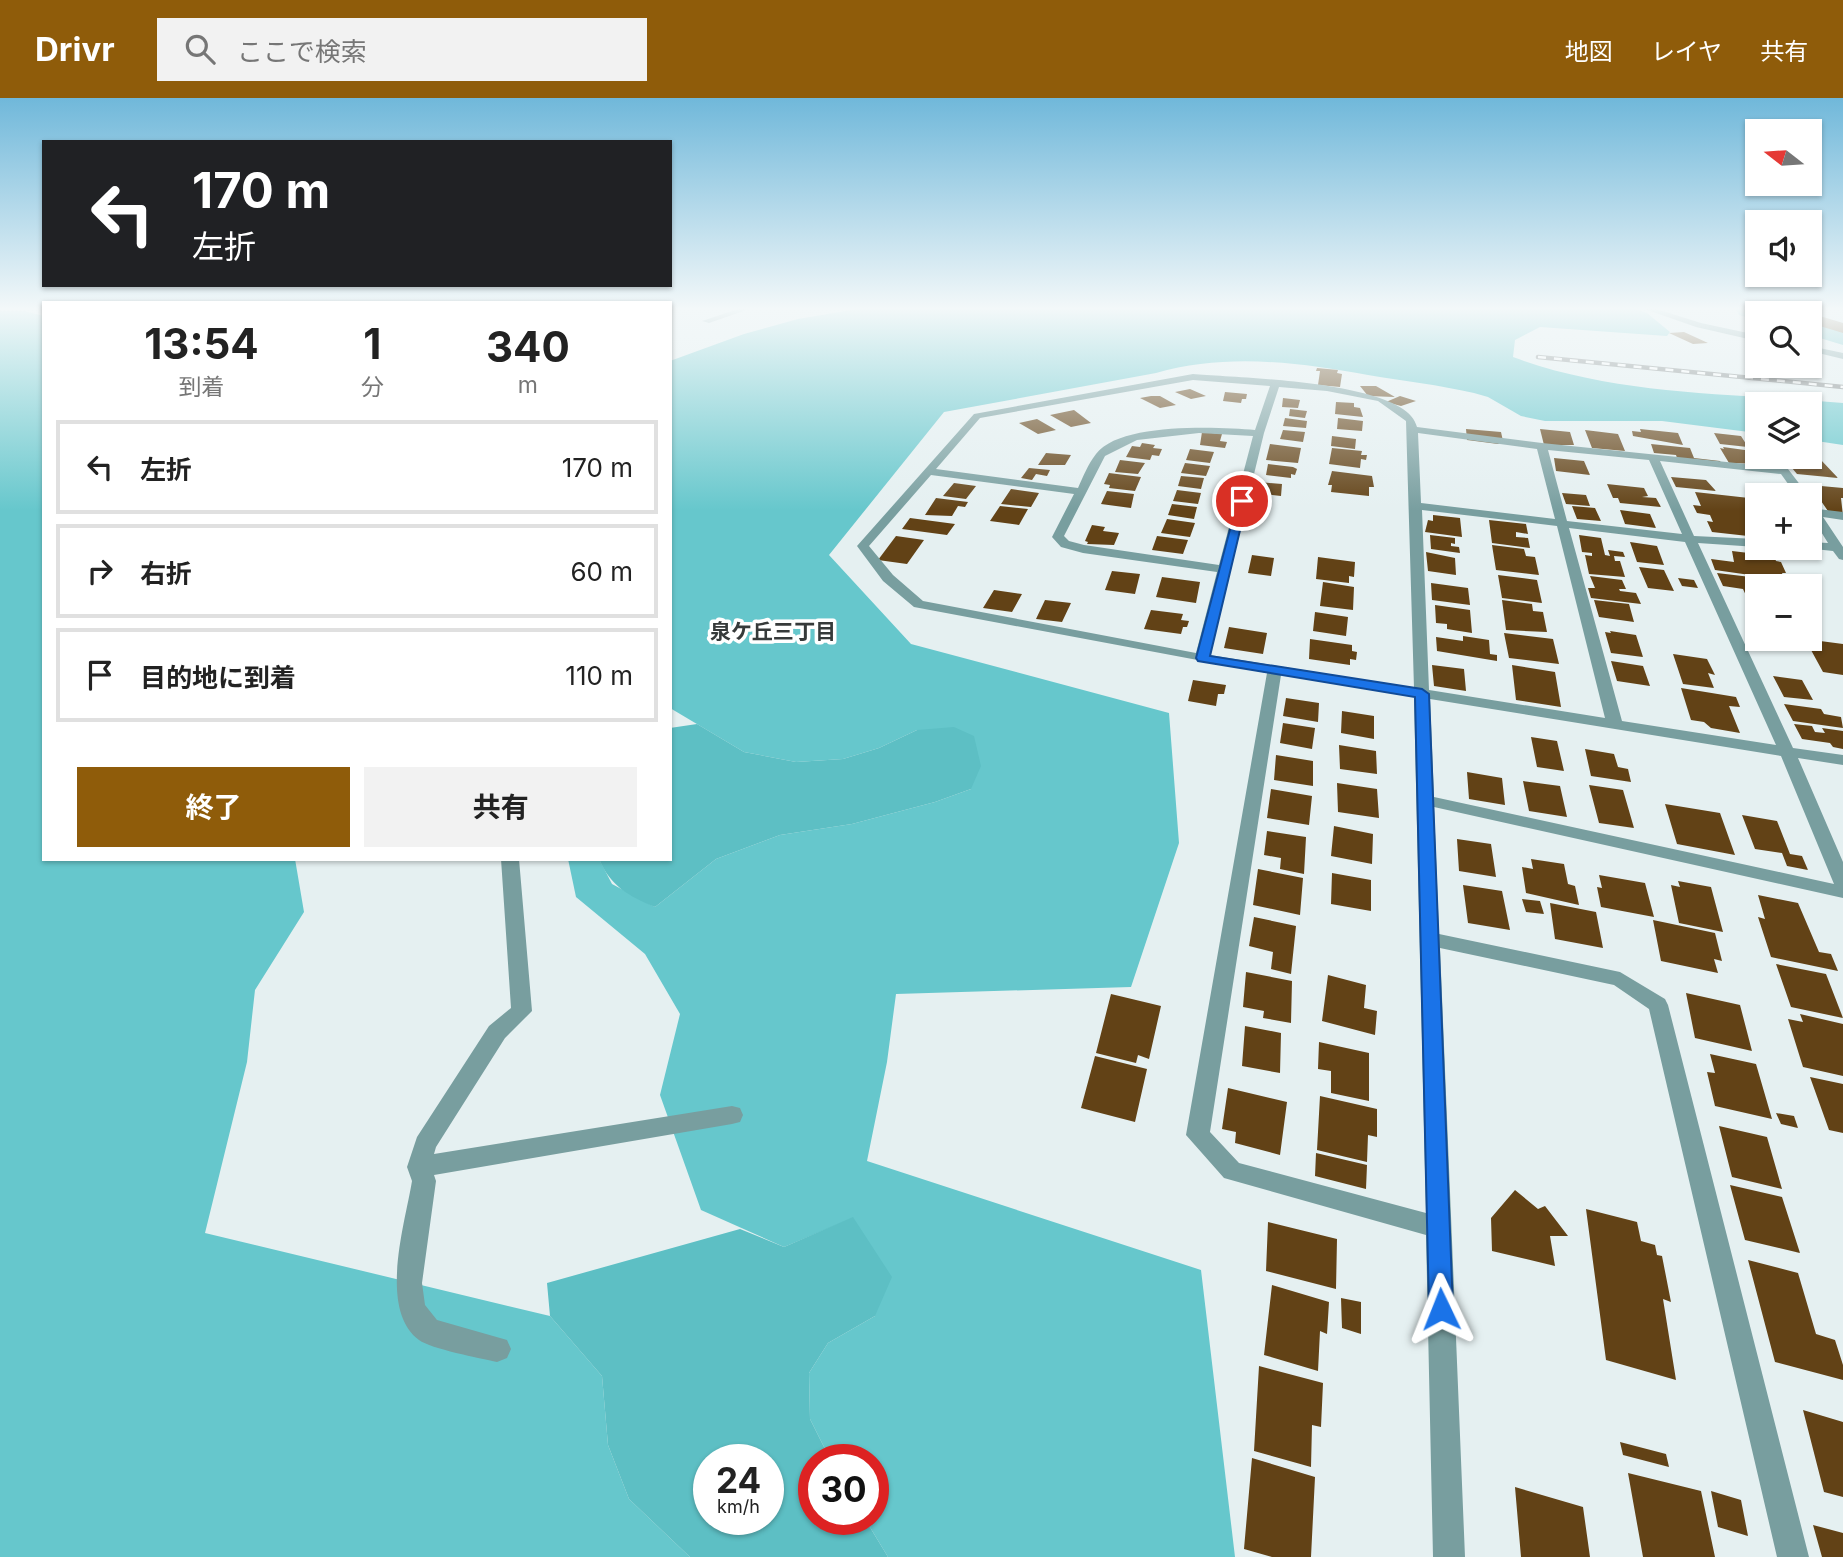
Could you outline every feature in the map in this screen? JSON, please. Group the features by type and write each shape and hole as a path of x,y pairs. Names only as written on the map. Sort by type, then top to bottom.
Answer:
{"street":[{"path":"1449,1557 1438,1227 1422,694 1416,506 1411,420 1381,400 1327,388 1193,377 977,416 863,546 888,578 919,604 1202,658 1422,694 1615,725 1843,760"},
{"path":"1202,658 1259,433 1275,384"},
{"path":"1224,569 1083,549 1065,544 1058,537 1101,454 1122,443 1192,428 1259,433"},
{"path":"1413,429 1542,446 1784,471 1793,483"},
{"path":"1542,446 1615,725"},
{"path":"1652,456 1787,752 1843,883"},
{"path":"928,471 1082,492"},
{"path":"1416,506 1690,539 1745,542"},
{"path":"1822,511 1843,516"},
{"path":"1822,524 1840,552"},
{"path":"1822,548 1840,552"},
{"path":"1275,670 1198,1135 1232,1171 1438,1227"},
{"path":"1425,800 1843,892"},
{"path":"497,1349 429,1331 412,1310 409,1283 424,1181 419,1167 425,1144 497,1032 522,1011 510,861"},
{"path":"1429,939 1620,979 1658,1005 1793,1557"},
{"path":"419,1167 732,1115"}],"shaded area":[{"path":"0,375 42,375 42,861 295,861 304,912 255,990 247,1062 205,1233 550,1316 602,1376 608,1445 629,1499 690,1557 0,1557"},
{"path":"672,375 1145,375 944,412 829,555 911,644 1169,713 1179,843 1131,987 896,994 887,1062 867,1161 1201,1270 1235,1557 888,1557 875,1535 889,1535 889,1444 822,1444 810,1419 809,1373 828,1343 875,1316 853,1218 784,1247 701,1210 660,1095 680,1014 645,954 576,897 568,861 600,861 612,884 655,907 716,859 780,835 852,824 935,802 971,789 917,730 879,748 843,759 796,762 744,752 672,709"},
{"path":"1373,375 1576,375 1634,386 1745,396 1745,431 1662,421 1545,421 1521,416 1488,397"},
{"path":"1822,401 1843,403 1843,445 1822,442"},
{"path":"697,724 744,752 796,762 843,759 879,748 917,730 954,727 974,736 981,766 971,789 935,802 852,824 780,835 716,859 655,907 615,884 600,861 672,861 672,728"},
{"path":"853,1217 892,1277 875,1316 828,1343 809,1373 810,1419 822,1444 798,1444 798,1535 875,1535 888,1557 690,1557 629,1499 608,1445 602,1376 550,1316 547,1283 740,1229 784,1247"}],"building":[{"path":"1319,375 1342,375 1340,387 1318,385"},
{"path":"1360,386 1376,386 1395,397 1368,396"},
{"path":"1190,389 1206,396 1191,399 1175,392"},
{"path":"1225,392 1247,394 1246,399 1242,399 1241,403 1223,401"},
{"path":"1160,396 1176,405 1160,408 1140,398"},
{"path":"1400,396 1416,401 1401,406 1386,402"},
{"path":"1283,398 1300,400 1298,408 1282,407"},
{"path":"1336,402 1354,403 1354,407 1360,408 1363,417 1335,414"},
{"path":"1290,409 1307,411 1305,418 1289,416"},
{"path":"1074,410 1091,423 1071,427 1050,415"},
{"path":"1285,418 1307,421 1306,428 1283,426"},
{"path":"1338,418 1363,421 1362,431 1337,429"},
{"path":"1037,419 1056,430 1038,434 1019,423"},
{"path":"1466,429 1501,432 1503,441 1498,444 1467,440"},
{"path":"1540,429 1570,432 1574,445 1544,445"},
{"path":"1640,429 1678,433 1683,445 1633,436 1632,431 1641,432"},
{"path":"1283,430 1305,432 1303,442 1280,439"},
{"path":"1585,430 1618,434 1625,451 1592,448"},
{"path":"1202,432 1222,434 1220,441 1227,442 1225,448 1200,445"},
{"path":"1714,433 1741,436 1745,447 1720,444"},
{"path":"1332,436 1356,439 1355,449 1331,446"},
{"path":"1142,443 1162,449 1159,456 1152,455 1150,460 1126,457 1132,446 1140,447"},
{"path":"1270,444 1301,448 1298,463 1266,460"},
{"path":"1651,444 1690,448 1694,458 1720,461 1723,467 1678,461 1676,455 1654,453"},
{"path":"1723,447 1745,450 1745,464 1729,463 1720,448 1724,449"},
{"path":"1332,448 1362,451 1361,455 1367,455 1366,460 1361,459 1360,468 1329,464"},
{"path":"1190,449 1214,452 1210,463 1186,460"},
{"path":"1046,453 1071,455 1065,465 1038,465"},
{"path":"1554,458 1584,461 1590,475 1556,471"},
{"path":"1120,460 1145,463 1138,474 1115,472"},
{"path":"1822,461 1838,478 1797,474 1793,469 1822,469"},
{"path":"1185,463 1210,466 1206,476 1181,473"},
{"path":"1268,464 1297,469 1295,475 1291,474 1291,478 1266,475"},
{"path":"1029,468 1050,470 1047,476 1036,474 1032,480 1021,478"},
{"path":"1332,471 1372,476 1374,487 1369,487 1369,496 1331,492 1332,485 1328,485"},
{"path":"1109,473 1141,477 1135,491 1109,488 1110,485 1104,484"},
{"path":"1181,476 1204,478 1201,489 1178,486"},
{"path":"1671,477 1706,480 1716,491 1676,487"},
{"path":"1259,482 1282,484 1281,496 1257,493"},
{"path":"954,483 976,486 966,499 943,496"},
{"path":"1607,484 1644,488 1648,496 1642,497 1656,498 1661,507 1620,503 1618,498 1613,498"},
{"path":"1822,486 1843,488 1843,516 1830,514 1822,502"},
{"path":"1011,489 1039,493 1031,507 1001,504"},
{"path":"1177,490 1201,493 1198,504 1173,501"},
{"path":"1107,491 1134,494 1131,508 1101,504"},
{"path":"1695,492 1745,498 1745,536 1712,532 1707,521 1713,522 1710,515 1697,513 1693,505 1701,506"},
{"path":"1562,493 1586,495 1590,506 1566,504"},
{"path":"936,498 968,502 965,507 958,506 952,516 925,515"},
{"path":"1172,504 1197,507 1194,519 1168,515"},
{"path":"1000,506 1028,509 1019,525 990,521"},
{"path":"1572,506 1595,508 1601,521 1577,519"},
{"path":"1620,510 1650,514 1656,528 1625,524"},
{"path":"1433,515 1460,518 1462,537 1425,532 1428,520 1433,521"},
{"path":"910,518 955,524 947,535 902,529"},
{"path":"1167,519 1195,523 1190,537 1161,533"},
{"path":"1489,520 1526,524 1528,534 1516,532 1516,537 1528,538 1530,548 1492,543"},
{"path":"1092,525 1105,527 1103,531 1119,533 1114,545 1087,544 1085,541"},
{"path":"1430,535 1455,538 1455,544 1451,543 1451,546 1459,547 1460,553 1431,549"},
{"path":"1579,535 1601,538 1605,555 1610,556 1608,550 1623,552 1625,557 1614,556 1615,561 1620,561 1625,577 1589,574 1585,555 1592,556 1592,553 1582,552"},
{"path":"896,536 924,540 907,564 878,560"},
{"path":"1157,536 1188,540 1183,554 1152,550"},
{"path":"1630,542 1657,546 1664,565 1637,562"},
{"path":"1492,545 1524,549 1526,556 1535,557 1539,575 1496,570"},
{"path":"1732,551 1745,553 1745,560 1781,562 1786,573 1745,574 1715,570 1711,559 1734,562"},
{"path":"1426,552 1455,558 1456,575 1428,571"},
{"path":"1252,555 1274,558 1271,576 1248,573"},
{"path":"1318,557 1355,562 1354,577 1349,576 1349,583 1316,579"},
{"path":"1639,567 1664,570 1674,591 1648,588"},
{"path":"1112,571 1140,574 1135,594 1105,590"},
{"path":"1717,573 1745,576 1745,593 1743,589 1723,586"},
{"path":"1498,575 1537,580 1542,603 1502,598"},
{"path":"1590,576 1622,580 1626,589 1619,589 1620,591 1636,593 1641,604 1591,598 1588,588 1595,588"},
{"path":"1162,577 1200,582 1196,603 1156,597"},
{"path":"1678,578 1694,580 1698,588 1682,586"},
{"path":"1323,582 1354,587 1353,610 1320,606"},
{"path":"1431,583 1468,588 1470,605 1432,600"},
{"path":"994,590 1022,594 1012,612 983,608"},
{"path":"1045,600 1071,603 1062,622 1036,619"},
{"path":"1502,600 1532,604 1533,611 1543,612 1547,632 1506,630"},
{"path":"1594,600 1629,604 1634,622 1599,617"},
{"path":"1435,605 1470,610 1472,633 1447,629 1447,624 1436,623"},
{"path":"1151,610 1183,614 1181,620 1189,621 1187,627 1183,627 1181,634 1144,629"},
{"path":"1315,612 1348,617 1346,636 1313,631"},
{"path":"1229,627 1267,633 1263,654 1224,648"},
{"path":"1610,631 1636,635 1643,657 1611,653 1605,632 1611,633"},
{"path":"1504,633 1553,639 1559,664 1509,658"},
{"path":"1463,636 1489,640 1490,654 1497,655 1497,661 1437,651 1436,637 1463,641"},
{"path":"1310,639 1352,645 1352,651 1357,652 1356,660 1350,659 1350,665 1309,659"},
{"path":"1822,641 1843,644 1843,675 1823,672 1812,651 1822,651"},
{"path":"1673,654 1707,659 1715,675 1708,673 1714,688 1683,684"},
{"path":"1611,661 1643,666 1650,686 1617,681"},
{"path":"1432,665 1464,669 1466,691 1434,686"},
{"path":"1512,665 1555,672 1561,707 1516,700"},
{"path":"1773,676 1802,680 1813,700 1784,697"},
{"path":"1193,680 1226,685 1224,694 1218,694 1216,706 1188,701"},
{"path":"1681,688 1736,697 1740,707 1729,706 1740,733 1711,728 1704,722 1691,720"},
{"path":"1286,698 1319,703 1318,722 1283,716"},
{"path":"1784,704 1821,709 1824,714 1841,717 1843,728 1793,721"},
{"path":"1342,711 1374,716 1374,739 1341,733"},
{"path":"1283,723 1315,728 1312,749 1280,743"},
{"path":"1794,724 1812,726 1815,732 1825,733 1822,728 1843,731 1843,749 1833,747 1830,743 1802,739"},
{"path":"1531,737 1557,741 1564,771 1537,767"},
{"path":"1339,745 1376,751 1377,774 1340,769"},
{"path":"1585,749 1614,754 1618,767 1628,769 1631,782 1591,776"},
{"path":"1276,755 1313,761 1313,786 1274,780"},
{"path":"1467,772 1502,778 1505,805 1469,799"},
{"path":"1523,781 1560,786 1567,817 1529,811"},
{"path":"1337,783 1377,789 1379,818 1338,812"},
{"path":"1589,785 1623,790 1634,828 1599,823"},
{"path":"1271,789 1312,796 1309,825 1267,818"},
{"path":"1665,804 1720,813 1735,855 1677,844"},
{"path":"1742,815 1777,821 1790,854 1802,856 1808,870 1787,866 1782,853 1755,849"},
{"path":"1334,826 1373,834 1372,864 1331,856"},
{"path":"1267,831 1306,837 1304,874 1280,869 1281,858 1264,855"},
{"path":"1457,839 1491,844 1496,877 1459,871"},
{"path":"1531,859 1564,864 1568,884 1575,886 1579,905 1526,893 1522,867 1533,869"},
{"path":"1258,869 1303,878 1300,915 1253,905"},
{"path":"1332,873 1371,880 1371,911 1331,904"},
{"path":"1599,875 1645,883 1654,917 1601,907 1597,887 1602,888"},
{"path":"1678,881 1711,887 1723,932 1679,923 1671,885 1680,887"},
{"path":"1463,885 1502,891 1510,930 1468,923"},
{"path":"1758,895 1798,903 1819,952 1831,954 1838,971 1771,957 1758,917 1765,919"},
{"path":"1522,899 1540,901 1544,914 1526,912"},
{"path":"1550,903 1596,912 1603,948 1555,939"},
{"path":"1254,917 1296,926 1291,974 1271,969 1273,952 1249,946"},
{"path":"1653,920 1715,933 1722,961 1714,959 1718,973 1661,961"},
{"path":"1776,964 1826,974 1843,1018 1791,1007"},
{"path":"1246,972 1292,981 1291,1023 1263,1018 1264,1011 1243,1007"},
{"path":"1328,975 1366,985 1364,1008 1377,1011 1375,1035 1322,1021"},
{"path":"1686,993 1740,1005 1752,1051 1695,1038"},
{"path":"1111,994 1161,1006 1149,1059 1138,1055 1136,1063 1096,1053"},
{"path":"1800,1014 1843,1024 1843,1076 1803,1067 1788,1019 1803,1022"},
{"path":"1245,1026 1281,1033 1280,1073 1242,1066"},
{"path":"1319,1042 1369,1053 1369,1101 1331,1093 1331,1071 1318,1069"},
{"path":"1710,1054 1756,1064 1772,1119 1715,1106 1707,1072 1715,1073"},
{"path":"1095,1056 1147,1069 1135,1122 1081,1108"},
{"path":"1810,1077 1843,1084 1843,1133 1829,1130"},
{"path":"1228,1088 1287,1102 1280,1155 1235,1143 1236,1132 1222,1129"},
{"path":"1320,1096 1377,1109 1377,1137 1368,1135 1367,1162 1317,1150"},
{"path":"1776,1113 1794,1116 1798,1128 1781,1124"},
{"path":"1719,1126 1767,1137 1782,1189 1732,1177"},
{"path":"1316,1153 1367,1165 1366,1189 1315,1176"},
{"path":"1730,1185 1782,1197 1800,1253 1745,1240"},
{"path":"1515,1190 1538,1209 1545,1206 1568,1236 1550,1236 1555,1266 1492,1251 1491,1218"},
{"path":"1586,1209 1637,1222 1641,1241 1655,1245 1657,1255 1662,1256 1671,1302 1663,1299 1676,1380 1606,1360"},
{"path":"1268,1222 1337,1239 1336,1289 1266,1271"},
{"path":"1748,1260 1798,1273 1816,1334 1835,1340 1843,1365 1843,1380 1775,1362"},
{"path":"1272,1285 1329,1302 1327,1334 1320,1331 1318,1371 1264,1355"},
{"path":"1341,1298 1361,1302 1361,1334 1342,1328"},
{"path":"1259,1366 1323,1383 1321,1427 1312,1425 1311,1467 1254,1451"},
{"path":"1803,1410 1843,1422 1843,1497 1824,1492"},
{"path":"1620,1442 1666,1454 1669,1467 1623,1455"},
{"path":"1252,1458 1315,1477 1311,1557 1272,1557 1244,1549"},
{"path":"1628,1473 1701,1491 1715,1557 1643,1557"},
{"path":"1515,1487 1583,1507 1590,1557 1521,1557"},
{"path":"1711,1491 1741,1500 1748,1536 1718,1527"},
{"path":"1813,1525 1843,1533 1843,1557 1822,1557"}],"railway":[{"path":"1722,375 1843,387"}],"district":[{"name":"泉ケ丘三丁目","path":"773,631"}],"route":[{"path":"1242,501 1202,658 1422,694 1441,1309"}]}
